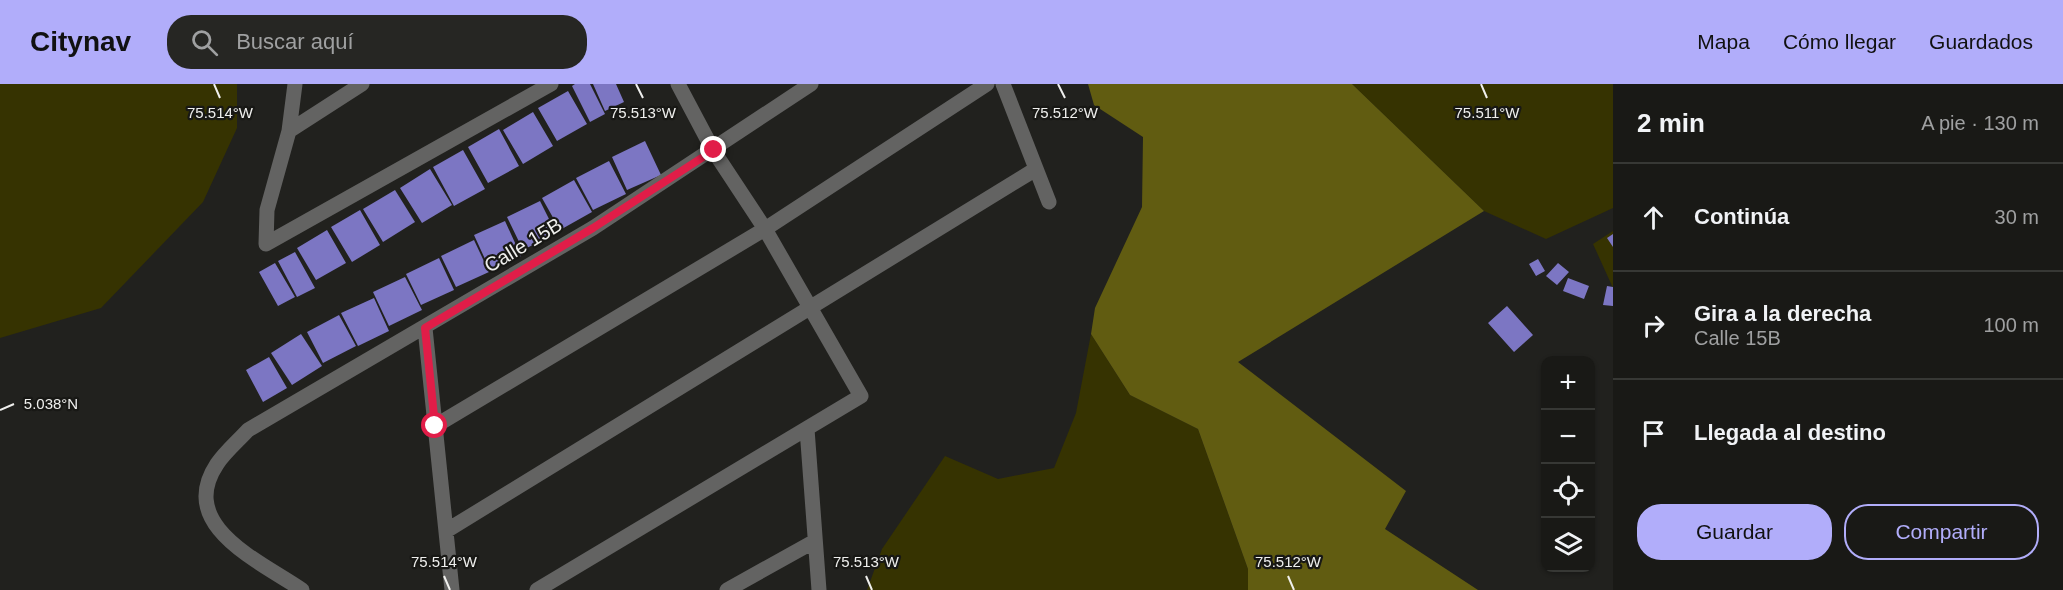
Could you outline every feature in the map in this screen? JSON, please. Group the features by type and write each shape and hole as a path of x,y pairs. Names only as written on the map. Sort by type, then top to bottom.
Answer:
{"street":[{"path":"295,84 289,131 267,210 266,244 551,84"},
{"path":"289,131 362,84"},
{"path":"537,590 861,396 765,229 714,150 678,84"},
{"name":"Calle 15B","path":"302,590 220,534 205,506 208,484 217,464 248,430 593,228 811,84"},
{"path":"435,426 765,229 987,84"},
{"path":"1003,84 1049,202"},
{"path":"446,531 1036,169"},
{"path":"425,328 452,590"},
{"path":"807,429 819,590"},
{"path":"727,590 815,541"}],"shaded area":[{"path":"0,84 237,84 237,128 203,202 101,308 0,338"},
{"path":"1088,84 1352,84 1484,211 1238,362 1406,491 1385,529 1478,590 1248,590 1248,569 1198,429 1130,395 1091,334 1095,308 1142,207 1143,137 1094,105"},
{"path":"1352,84 1613,84 1613,208 1546,239 1484,211"},
{"path":"1613,231 1613,288 1593,244"},
{"path":"1091,334 1130,395 1198,429 1248,569 1248,590 867,590 882,549 945,456 998,479 1054,468 1076,413"}],"building":[{"path":"590,84 605,114 590,122 572,86"},
{"path":"593,84 616,84 624,102 605,111"},
{"path":"568,91 587,124 557,141 538,108"},
{"path":"533,112 553,146 523,164 503,130"},
{"path":"499,129 519,166 488,183 468,147"},
{"path":"645,141 661,175 627,190 612,157"},
{"path":"463,150 485,189 454,206 433,167"},
{"path":"609,161 626,194 593,210 576,178"},
{"path":"430,169 452,205 422,223 400,188"},
{"path":"574,180 592,212 560,230 542,198"},
{"path":"395,190 415,222 383,242 363,209"},
{"path":"540,201 556,233 523,250 507,217"},
{"path":"360,210 380,245 352,262 331,227"},
{"path":"505,221 521,256 490,270 474,235"},
{"path":"327,230 346,263 316,280 297,248"},
{"path":"1613,234 1613,247 1607,238"},
{"path":"474,240 489,272 456,287 441,256"},
{"path":"295,252 315,288 297,297 278,261"},
{"path":"439,258 454,290 421,305 406,274"},
{"path":"1538,259 1545,271 1536,276 1529,264"},
{"path":"275,263 295,297 278,306 259,272"},
{"path":"1558,263 1569,272 1557,285 1546,276"},
{"path":"405,277 422,310 389,326 373,292"},
{"path":"1568,278 1589,286 1584,299 1563,291"},
{"path":"1607,286 1613,287 1613,306 1603,305"},
{"path":"374,298 389,331 358,346 341,313"},
{"path":"1507,306 1533,335 1514,352 1488,323"},
{"path":"339,315 356,346 323,363 307,332"},
{"path":"301,334 322,366 292,385 271,353"},
{"path":"269,357 287,388 263,402 246,370"}],"route":[{"path":"435,426 425,328 593,228 714,150"}]}
